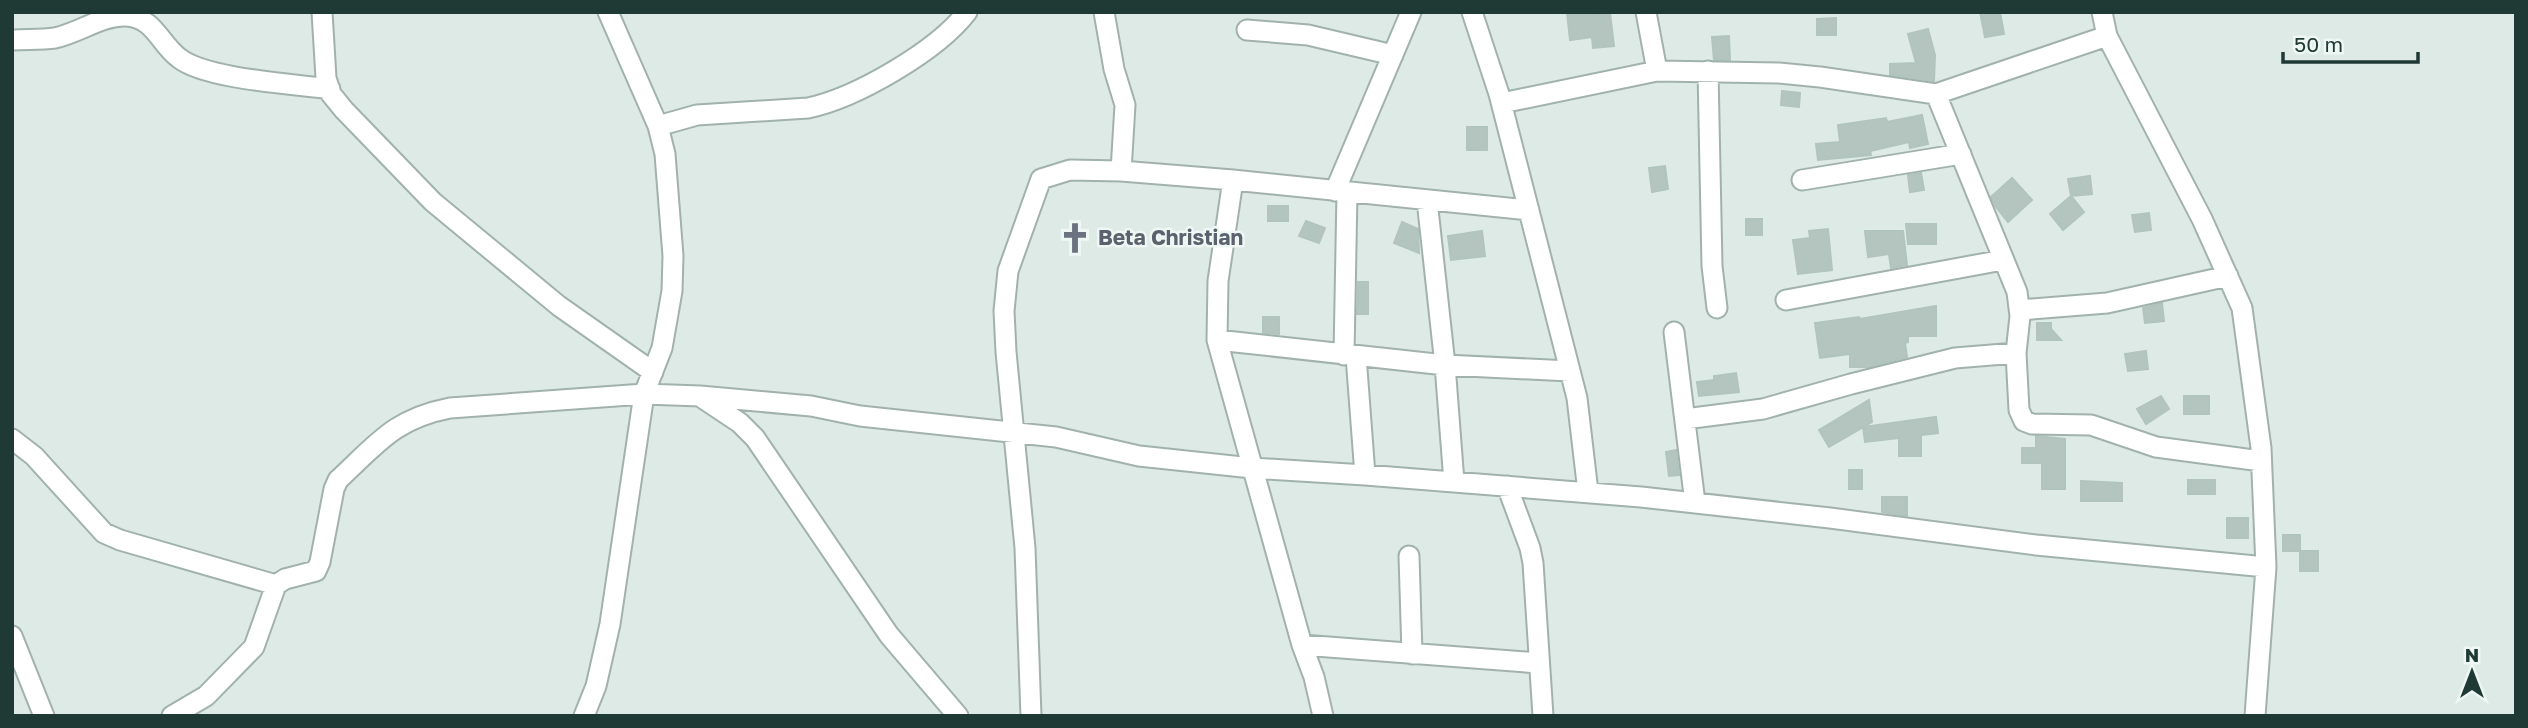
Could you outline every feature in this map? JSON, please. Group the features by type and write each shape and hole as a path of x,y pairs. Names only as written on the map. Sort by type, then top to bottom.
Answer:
{"street":[{"path":"322,12 327,78 331,94 344,110 433,202 559,306 653,372"},
{"path":"584,716 596,686 610,624 644,394 662,348 672,291 673,256 665,154 658,126 608,12"},
{"path":"658,126 697,115 808,108 826,104 921,55 954,29 967,12"},
{"path":"1104,12 1114,69 1125,105 1121,171"},
{"path":"1365,475 1350,356 1341,192 1411,12"},
{"path":"1472,12 1502,103 1570,371 1588,492"},
{"path":"1646,12 1657,71"},
{"path":"2102,12 2107,36 2202,219 2244,318 2261,461 2266,566 2255,716"},
{"path":"12,40 56,37 113,17 128,16 143,20 157,32 177,58 194,66 215,73 330,89"},
{"path":"1247,30 1308,35 1393,55"},
{"path":"1502,103 1657,71 1820,77 1937,94 2107,36"},
{"path":"1708,71 1712,266 1717,308"},
{"path":"1937,94 2017,292 2020,310 2016,353 2020,410 2024,421 2032,424 2091,425 2164,449 2261,461"},
{"path":"1802,180 1961,153"},
{"path":"1031,716 1025,548 1004,312 1008,271 1039,183 1046,176 1070,170 1121,171 1529,210"},
{"path":"1233,180 1218,281 1217,340 1323,716"},
{"path":"1427,200 1445,365 1454,482"},
{"path":"1786,300 2003,260"},
{"path":"2020,310 2106,303 2228,276"},
{"path":"1674,332 1695,503"},
{"path":"1217,340 1445,365 1570,371"},
{"path":"1685,419 1763,409 1955,358 2016,353"},
{"path":"172,716 206,696 254,647 276,585 285,579 316,571 338,480 393,428 426,413 450,408 644,394 700,396 811,407 860,416 1056,437 1139,456 1252,468 1588,492 1830,517 2036,545 2266,566"},
{"path":"700,396 740,423 755,438 889,635 958,716"},
{"path":"12,439 34,456 104,533 276,585"},
{"path":"1507,486 1533,563 1543,716"},
{"path":"1409,556 1412,653"},
{"path":"12,636 44,716"},
{"path":"1302,645 1539,663"}],"building":[{"path":"1567,12 1590,12 1590,15 1610,13 1614,46 1593,48 1592,37 1570,40"},
{"path":"1980,12 2000,12 2004,34 1985,37"},
{"path":"1836,18 1836,35 1817,35 1817,19"},
{"path":"1928,29 1935,55 1934,81 1890,75 1890,64 1916,63 1908,34"},
{"path":"1729,36 1730,60 1714,60 1712,37"},
{"path":"1782,91 1800,93 1799,107 1781,105"},
{"path":"1922,115 1928,144 1910,148 1909,142 1870,151 1871,155 1818,160 1816,144 1840,142 1838,125 1886,118 1887,122"},
{"path":"1467,127 1487,127 1487,150 1467,150"},
{"path":"1665,166 1668,189 1652,192 1649,168"},
{"path":"1921,173 1924,190 1910,192 1908,175"},
{"path":"2090,176 2092,194 2071,196 2068,179"},
{"path":"2012,178 2032,200 2008,222 1991,197"},
{"path":"2071,196 2084,212 2063,230 2050,214"},
{"path":"1268,206 1288,206 1288,221 1268,221"},
{"path":"2149,213 2151,230 2135,232 2132,215"},
{"path":"1746,219 1762,219 1762,235 1746,235"},
{"path":"1306,221 1325,228 1319,243 1299,236"},
{"path":"1402,222 1418,229 1419,253 1394,243"},
{"path":"1906,224 1936,224 1936,244 1908,244"},
{"path":"1828,229 1832,270 1798,274 1793,240 1810,238 1809,231"},
{"path":"1482,231 1485,256 1451,260 1448,236"},
{"path":"1865,231 1903,231 1907,265 1891,268 1889,254 1868,257"},
{"path":"1358,282 1368,282 1368,314 1357,314"},
{"path":"2162,303 2164,321 2145,323 2143,308"},
{"path":"1936,306 1936,336 1908,336 1908,342 1905,343 1907,357 1869,367 1850,367 1850,354 1820,358 1815,323 1860,319"},
{"path":"1263,317 1279,317 1279,334 1263,333"},
{"path":"2037,323 2051,323 2051,329 2061,340 2037,340"},
{"path":"2146,351 2148,369 2128,371 2125,354"},
{"path":"1736,373 1739,392 1699,396 1697,382"},
{"path":"2161,396 2169,409 2146,424 2137,409"},
{"path":"2184,396 2209,396 2209,414 2184,414"},
{"path":"1869,400 1872,422 1829,447 1819,430"},
{"path":"1936,417 1938,433 1921,435 1921,456 1899,456 1899,438 1865,442 1863,427"},
{"path":"2036,436 2065,439 2065,489 2042,489 2042,463 2022,463 2022,448 2036,448"},
{"path":"1676,450 1679,475 1669,476 1666,452"},
{"path":"1849,470 1862,470 1862,489 1849,489"},
{"path":"2188,480 2215,480 2215,494 2188,494"},
{"path":"2081,481 2122,483 2122,501 2081,501"},
{"path":"1882,497 1907,497 1907,516 1882,512"},
{"path":"2227,518 2248,518 2248,538 2227,538"},
{"path":"2283,535 2300,535 2300,551 2283,551"},
{"path":"2300,551 2318,551 2318,571 2300,571"}],"place":[{"name":"Beta Christian","path":"1075,238"}]}
